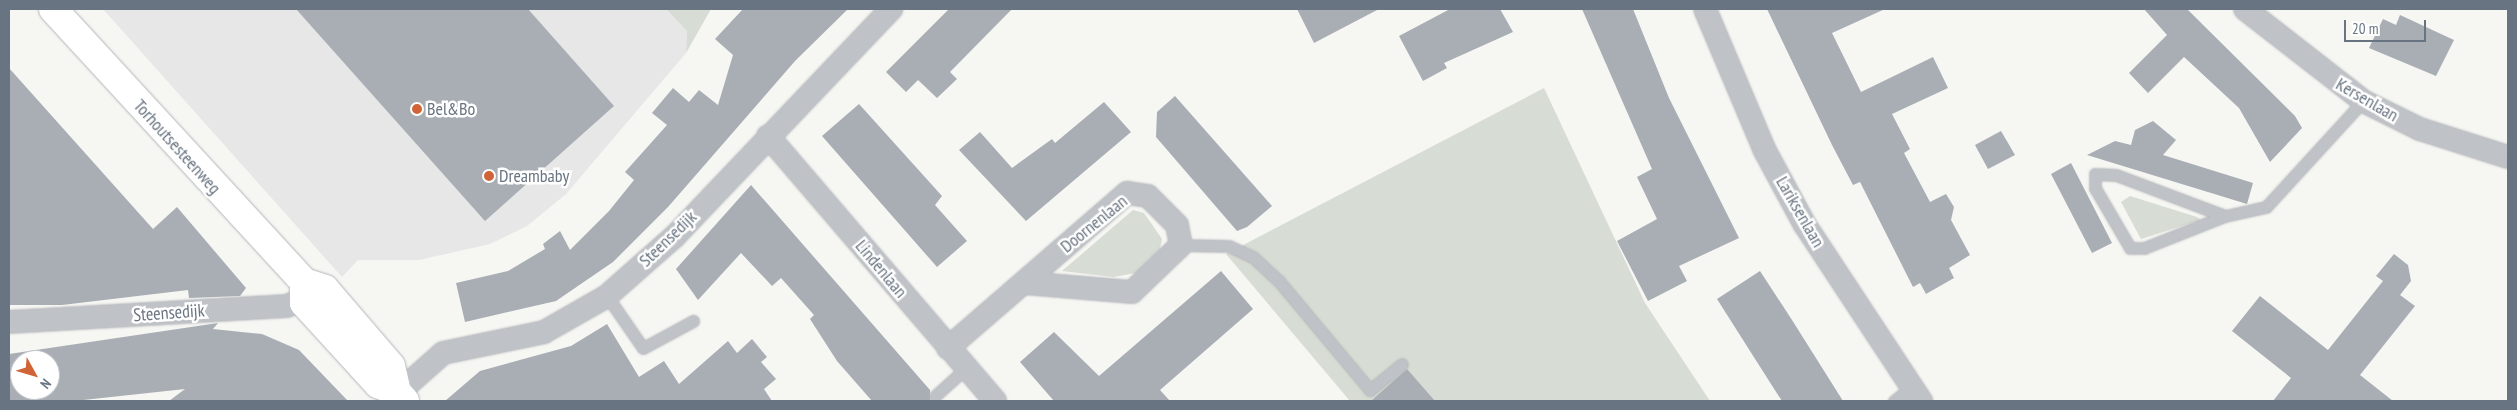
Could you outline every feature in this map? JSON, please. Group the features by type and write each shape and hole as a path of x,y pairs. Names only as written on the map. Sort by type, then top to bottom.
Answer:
{"main road":[{"name":"Torhoutsesteenweg","path":"54,9 311,291 391,366 397,398"}],"street":[{"name":"Steensedijk","path":"397,398 443,353 544,332 607,296 674,236 891,9"},
{"name":"Lariksenlaan","path":"1705,9 1764,149 1805,225 1908,397"},
{"name":"Kersenlaan","path":"2244,9 2362,101 2420,129 2508,157"},
{"name":"Lindenlaan","path":"768,136 995,401"},
{"name":"Doornenlaan","path":"948,348 1127,193 1148,196 1178,226 1181,245"},
{"path":"1024,283 1132,292 1181,245"},
{"name":"Steensedijk","path":"9,322 311,291"}],"lane":[{"path":"2225,216 2116,175 2095,174 2095,188 2130,248 2144,248 2225,216 2266,208 2362,101"},
{"path":"1181,245 1229,246 1253,257 1278,280 1370,390 1402,364"},
{"path":"607,296 643,348 693,321"},
{"path":"935,396 966,368"}],"shaded area":[{"path":"103,9 666,9 687,31 686,53 566,194 527,226 490,244 419,260 358,260 342,277"},
{"path":"666,9 711,9 686,53 687,31"},
{"path":"1544,88 1645,303 1710,401 1350,401 1226,254"},
{"path":"2130,196 2197,217 2201,220 2141,239 2121,202"},
{"path":"1133,210 1144,213 1162,239 1160,249 1136,273 1113,277 1062,271"}],"building":[{"path":"296,9 528,9 614,106 485,221"},
{"path":"743,9 848,9 795,61 668,207 613,262 556,301 465,322 456,283 508,271 545,249 543,244 560,231 570,250 609,211 634,180 625,172 667,125 652,113 673,88 689,102 699,90 718,105 733,55 715,39"},
{"path":"949,9 1012,9 950,72 957,79 937,98 918,80 906,92 886,72"},
{"path":"1297,9 1379,9 1314,43"},
{"path":"1450,9 1500,9 1513,32 1444,63 1447,68 1423,81 1399,36"},
{"path":"1582,9 1633,9 1669,98 1739,238 1679,266 1687,281 1648,301 1617,241 1657,219 1637,177 1652,169"},
{"path":"1767,9 1885,9 1832,33 1861,92 1933,57 1948,88 1892,114 1910,149 1904,153 1930,202 1946,194 1954,207 1951,220 1970,255 1949,268 1954,278 1926,294 1920,283 1913,287 1860,182 1853,185"},
{"path":"2144,9 2187,9 2295,116 2302,128 2270,162 2239,108 2184,57 2148,93 2129,73 2167,35"},
{"path":"2400,15 2454,40 2436,76 2369,48 2383,19 2396,25"},
{"path":"9,68 153,229 177,207 246,288 240,296 189,298 188,290 62,305 9,305"},
{"path":"1175,96 1272,206 1247,227 1237,231 1156,137 1157,112"},
{"path":"1104,102 1131,132 1026,221 959,150 980,132 1012,168 1052,139 1055,143"},
{"path":"859,104 942,196 935,205 967,241 937,267 822,136"},
{"path":"2153,121 2176,140 2163,155 2253,183 2247,204 2087,155 2115,141 2131,145 2135,130"},
{"path":"2001,131 2015,155 1988,169 1975,145"},
{"path":"2071,163 2112,243 2092,253 2051,174"},
{"path":"751,185 930,390 930,401 872,401 837,361 810,319 814,315 781,278 772,286 741,253 698,300 676,269"},
{"path":"2394,254 2408,265 2411,281 2400,295 2415,306 2360,375 2393,401 2273,401 2291,378 2232,331 2260,296 2328,350 2383,281 2376,276"},
{"path":"1221,271 1253,309 1160,390 1170,401 1054,401 1020,362 1054,332 1099,376"},
{"path":"1760,271 1843,401 1782,401 1771,384 1717,299"},
{"path":"218,323 213,329 262,334 299,350 348,401 169,401 185,389 74,401 9,401 9,354 10,400 60,400 60,350 36,350"},
{"path":"607,324 639,377 664,361 679,384 728,341 737,353 752,339 767,357 761,362 776,379 764,389 772,401 445,401 480,371 571,346"},
{"path":"1407,369 1435,401 1371,401 1399,376"}],"place":[{"name":"Bel&Bo","path":"417,109"},
{"name":"Dreambaby","path":"489,176"}]}
